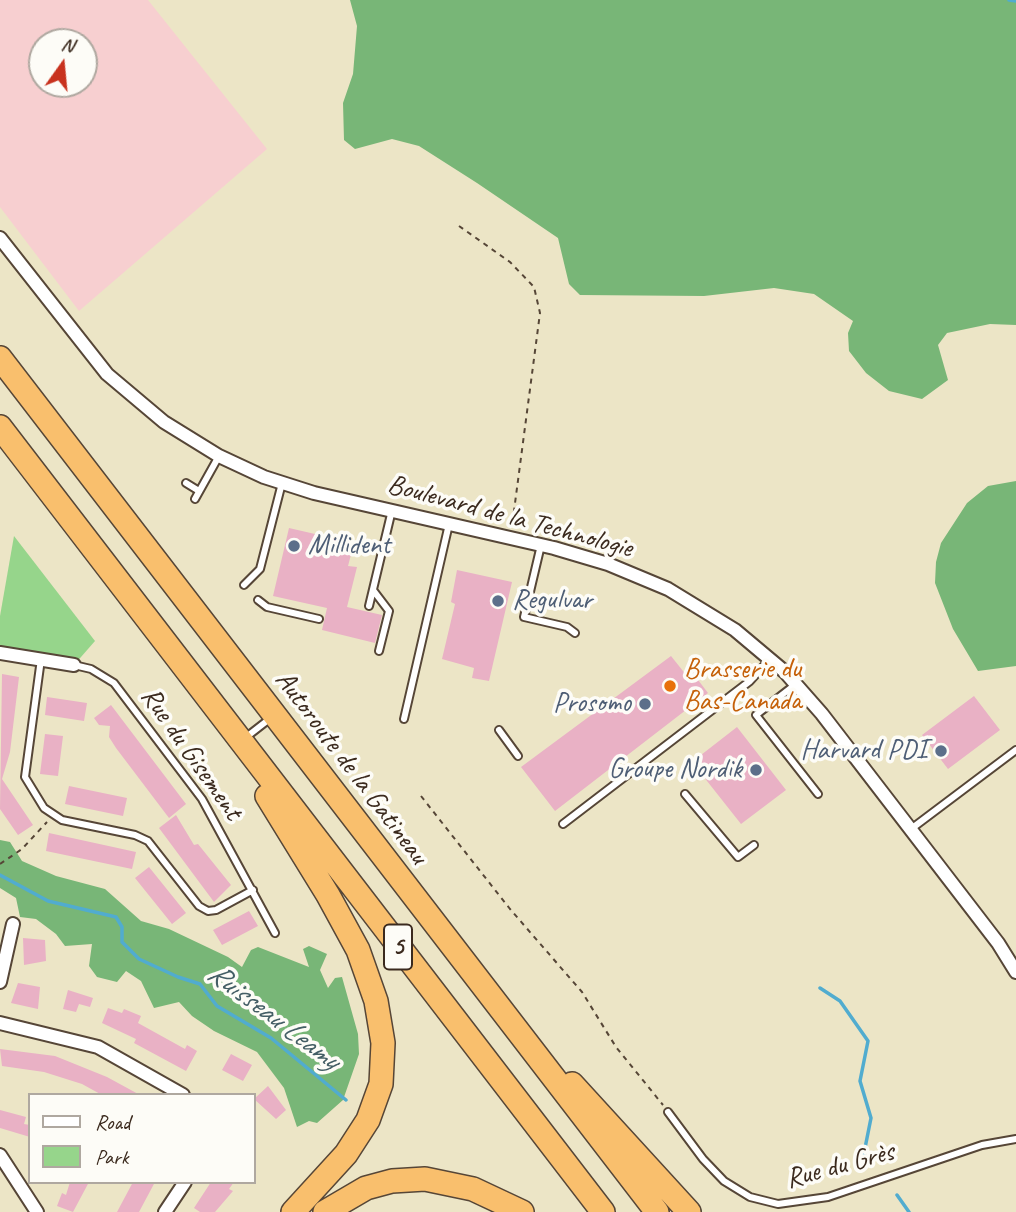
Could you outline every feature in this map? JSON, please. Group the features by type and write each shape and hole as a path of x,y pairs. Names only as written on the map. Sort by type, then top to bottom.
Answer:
{"highway":[{"name":"Autoroute de la Gatineau","path":"0,358 485,992 657,1212"},
{"path":"0,427 195,681 238,743 346,926 370,981 382,1033 381,1084 368,1121 346,1154 293,1212"},
{"name":"5","path":"238,743 603,1212"},
{"path":"485,992 689,1212"},
{"path":"325,1212 366,1188 420,1179 444,1181 472,1189 522,1212"}],"street":[{"name":"Boulevard de la Technologie","path":"0,238 107,374 164,422 219,456 282,483 541,545 608,564 668,589 726,623 796,684 1016,972"},
{"path":"0,653 74,665"},
{"path":"0,982 13,924"},
{"path":"0,1023 91,1045 179,1093"},
{"path":"0,1155 24,1179 37,1212"},
{"path":"165,1212 184,1184"}],"lane":[{"path":"195,499 219,456"},
{"path":"186,483 200,491"},
{"path":"244,585 260,569 282,483"},
{"path":"369,606 392,510"},
{"path":"404,719 449,524"},
{"path":"541,545 524,617 567,627 575,633"},
{"path":"373,590 388,611 379,652"},
{"path":"258,600 267,607 319,619"},
{"path":"41,659 26,777 31,791 52,816 135,835 148,841 199,906 208,911 216,911 253,890"},
{"path":"563,824 750,681 770,659"},
{"name":"Rue du Gisement","path":"74,665 91,668 114,683 202,799 275,933"},
{"path":"796,684 756,715 818,794"},
{"path":"238,743 274,716"},
{"path":"499,730 518,756"},
{"path":"910,830 1016,750"},
{"path":"685,794 738,857 754,845"},
{"name":"Rue du Grès","path":"668,1112 703,1159 724,1181 750,1197 778,1204 828,1197 982,1145 1016,1139"}],"path":[{"path":"459,226 510,262 534,287 540,313 510,538"},
{"path":"421,796 510,909 582,992 616,1047 668,1112"},
{"path":"0,864 34,838 52,816"}],"shaded area":[{"path":"0,0 148,0 267,149 79,311 0,207"}],"green space":[{"path":"350,0 1016,0 1016,325 990,324 947,333 938,345 948,380 922,399 889,391 866,373 849,351 848,333 853,321 814,294 774,288 704,296 580,295 569,284 558,238 477,183 419,146 392,139 355,149 344,140 343,103 353,74 357,26"},
{"path":"1016,481 1016,666 978,671 953,629 935,583 936,562 941,543 967,503 988,486"},
{"path":"14,536 95,641 74,665 0,653 0,616"},
{"path":"0,840 10,842 22,861 56,876 105,889 141,921 169,929 228,957 242,967 251,950 258,947 309,967 303,949 309,946 327,954 320,970 328,988 335,978 342,977 358,1034 359,1054 343,1100 317,1123 309,1121 297,1127 284,1088 257,1052 214,1031 192,1016 179,1002 154,1008 141,981 126,971 117,982 97,977 89,966 92,944 65,946 56,934 36,919 20,917 16,898 0,888"}],"building":[{"path":"289,528 354,543 348,566 357,567 347,607 382,615 375,643 322,630 327,608 273,596"},
{"path":"457,570 512,582 489,681 472,678 474,668 442,659 455,604 451,602"},
{"path":"671,656 687,676 692,672 708,693 555,811 521,767"},
{"path":"2,674 19,677 10,752 2,779 33,825 18,835 0,809"},
{"path":"974,696 1000,730 948,769 922,735"},
{"path":"47,697 87,703 84,721 45,715"},
{"path":"111,705 186,804 169,818 116,748 109,737 110,726 99,725 94,718"},
{"path":"737,727 786,790 741,824 692,762"},
{"path":"45,734 63,736 58,776 40,774"},
{"path":"69,786 127,798 123,816 65,804"},
{"path":"176,815 194,845 198,844 231,885 214,902 159,828"},
{"path":"49,833 136,852 132,869 46,851"},
{"path":"149,867 186,913 172,924 135,878"},
{"path":"249,911 258,926 222,945 213,930"},
{"path":"23,938 45,940 46,961 24,965"},
{"path":"18,983 40,987 38,1009 11,1003"},
{"path":"68,990 93,998 90,1007 79,1004 76,1012 63,1009"},
{"path":"108,1008 122,1013 124,1009 141,1016 138,1023 185,1049 187,1045 197,1051 186,1071 134,1043 136,1039 102,1023"},
{"path":"0,1049 55,1056 107,1077 136,1093 98,1093 82,1084 44,1072 2,1066"},
{"path":"231,1054 252,1065 243,1081 222,1070"},
{"path":"268,1086 286,1110 276,1119 256,1101 256,1097"},
{"path":"0,1110 26,1117 24,1124 28,1125 28,1136 0,1128"},
{"path":"69,1184 88,1184 73,1212 57,1206 62,1193 66,1195"},
{"path":"132,1184 154,1184 139,1212 117,1212"},
{"path":"210,1184 233,1184 229,1189 233,1191 215,1212 200,1212 194,1208"}],"waterway":[{"path":"1009,0 1016,1"},
{"name":"Ruisseau Leamy","path":"0,875 48,901 116,917 122,927 122,942 139,959 200,984 217,1006 271,1038 346,1100"},
{"path":"820,988 840,1001 868,1041 860,1081 871,1118 864,1153 866,1162"},
{"path":"897,1195 909,1212"}],"place":[{"name":"Millident","path":"294,546"},
{"name":"Regulvar","path":"498,601"},
{"name":"Brasserie du Bas-Canada","path":"670,686"},
{"name":"Prosomo","path":"645,704"},
{"name":"Harvard PDI","path":"941,751"},
{"name":"Groupe Nordik","path":"756,770"}]}
